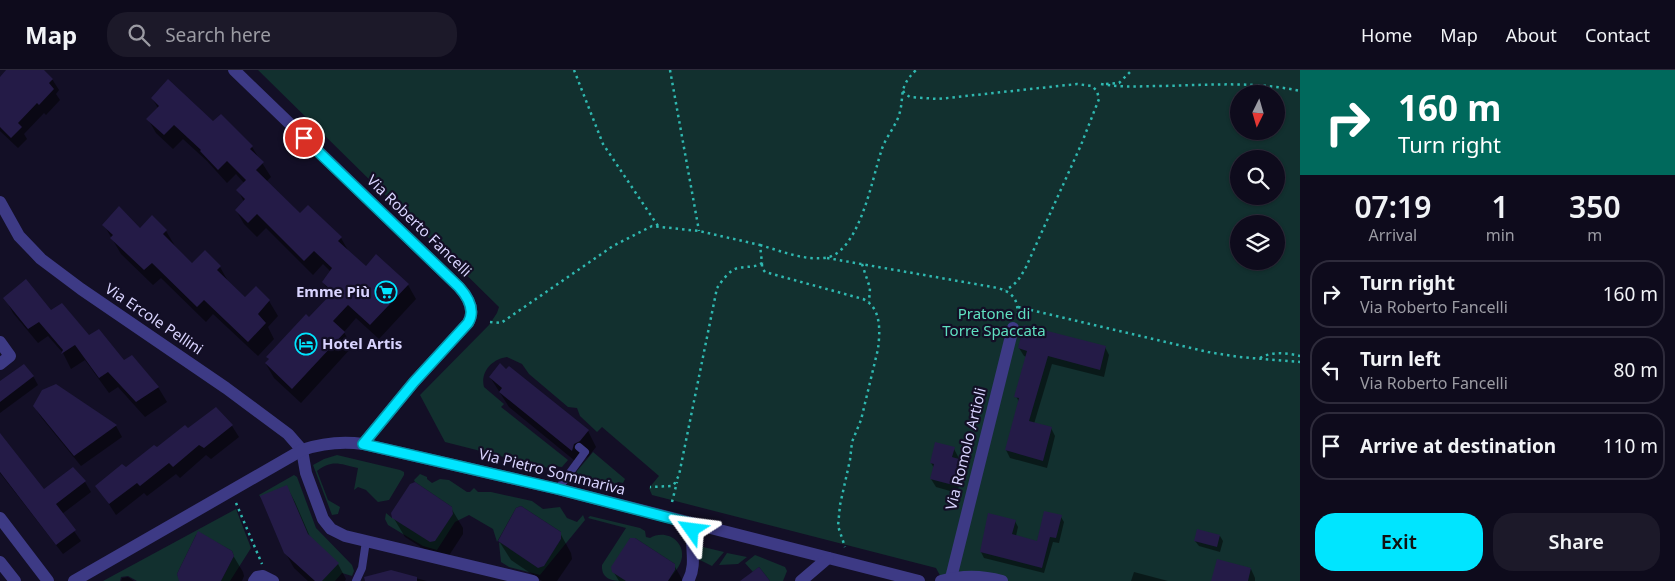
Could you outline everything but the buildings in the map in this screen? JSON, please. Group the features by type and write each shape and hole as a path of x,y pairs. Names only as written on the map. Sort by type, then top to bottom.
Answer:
{"street":[{"name":"Via Roberto Fancelli","path":"234,70 459,287 468,298 471,306 471,318 468,323 414,382 363,444"},
{"name":"Via Ercole Pellini","path":"0,202 19,236 41,259 267,418 288,434 302,450"},
{"name":"Via Romolo Artioli","path":"946,580 1012,328"},
{"path":"0,342 10,356 0,364"},
{"name":"Via Pietro Sommariva","path":"74,581 302,450 328,442 363,444 558,489 919,581"},
{"path":"302,450 307,479 317,505 326,524 338,534 533,581"},
{"path":"0,518 48,581"},
{"path":"688,581 693,567 690,539 693,524"},
{"path":"801,581 828,558"},
{"path":"0,562 7,576"},
{"path":"865,581 873,569"},
{"path":"254,581 260,576 270,579"},
{"path":"946,580 978,576 1002,581"}],"lane":[{"path":"558,489 585,452 579,447"},
{"path":"356,581 362,568 366,541"}],"path":[{"path":"574,70 603,144 658,226"},
{"path":"670,70 699,231"},
{"path":"825,258 842,250 863,213 874,180 881,150 899,116 904,82 916,70"},
{"path":"903,91 910,97 938,99 1076,84 1092,86 1119,83 1132,70"},
{"path":"1101,84 1125,88 1252,84 1277,86 1300,91"},
{"path":"1005,290 1013,286 1026,268 1081,145 1099,99 1097,90 1092,86"},
{"path":"490,322 501,323 613,246 652,226 658,226 699,231 760,245 796,256 825,258 862,264 1005,290 1016,298 1018,307 1017,317 1012,328"},
{"path":"760,245 762,268 766,272 869,302 877,316 879,339 863,411 852,442 840,505 838,526 845,547"},
{"path":"672,502 717,288 736,268 758,266 762,263"},
{"path":"862,264 870,288 869,302"},
{"path":"1018,307 1208,352 1258,359 1300,362"},
{"path":"1258,359 1267,354 1300,356"},
{"path":"650,486 672,486 678,477"},
{"path":"231,491 254,548 270,579"}],"green space":[{"name":"Pratone di Torre Spaccata","path":"258,70 1300,70 1300,581 943,581 936,568 652,495 649,488 659,476 602,427 597,432 580,416 577,408 568,407 529,374 522,364 507,357 497,360 488,367 483,381 484,387 504,404 501,407 568,460 562,467 553,466 552,469 445,442 420,395 489,325 499,307"},
{"path":"593,452 625,479 623,483 618,482 616,484 576,474"},
{"path":"337,455 400,470 404,472 404,475 389,500 378,502 366,490 358,487 354,490 358,468 341,464 322,467 317,471 328,500 340,507 338,514 332,515 313,465"},
{"path":"420,474 427,477 432,483 440,479 449,480 467,492 474,488 478,492 491,492 532,501 543,509 560,507 567,518 577,522 583,515 585,520 540,575 509,567 501,562 500,542 538,567 543,566 561,539 561,532 521,506 516,508 497,542 493,529 469,515 455,522 437,550 423,546 388,525 385,519 386,513 392,518 452,507 415,482 414,480"},
{"path":"294,475 297,477 316,528 352,565 354,571 352,576 342,573 335,581 322,581 259,495"},
{"path":"236,509 251,548 230,581 221,581 234,556 232,551 200,533 196,535 177,574 180,581 137,581 128,576 121,577 120,581 103,581"},
{"path":"590,516 640,528 645,531 646,537 667,535 672,537 680,545 682,551 678,567 668,581 675,570 675,564 635,538 630,538 626,581 617,581 606,577 602,570 602,565 626,528 588,518"},
{"path":"699,546 724,552 712,566 696,558"},
{"path":"727,553 747,557 738,564 719,565"},
{"path":"755,555 785,567 787,571 783,581 770,581 759,567 753,572 745,563"}],"place":[{"name":"Emme Più","path":"386,292"},
{"name":"Hotel Artis","path":"306,344"}],"route":[{"path":"304,138 459,287 468,298 471,306 472,313 468,323 414,382 363,444 636,508 693,524 692,530"}]}
